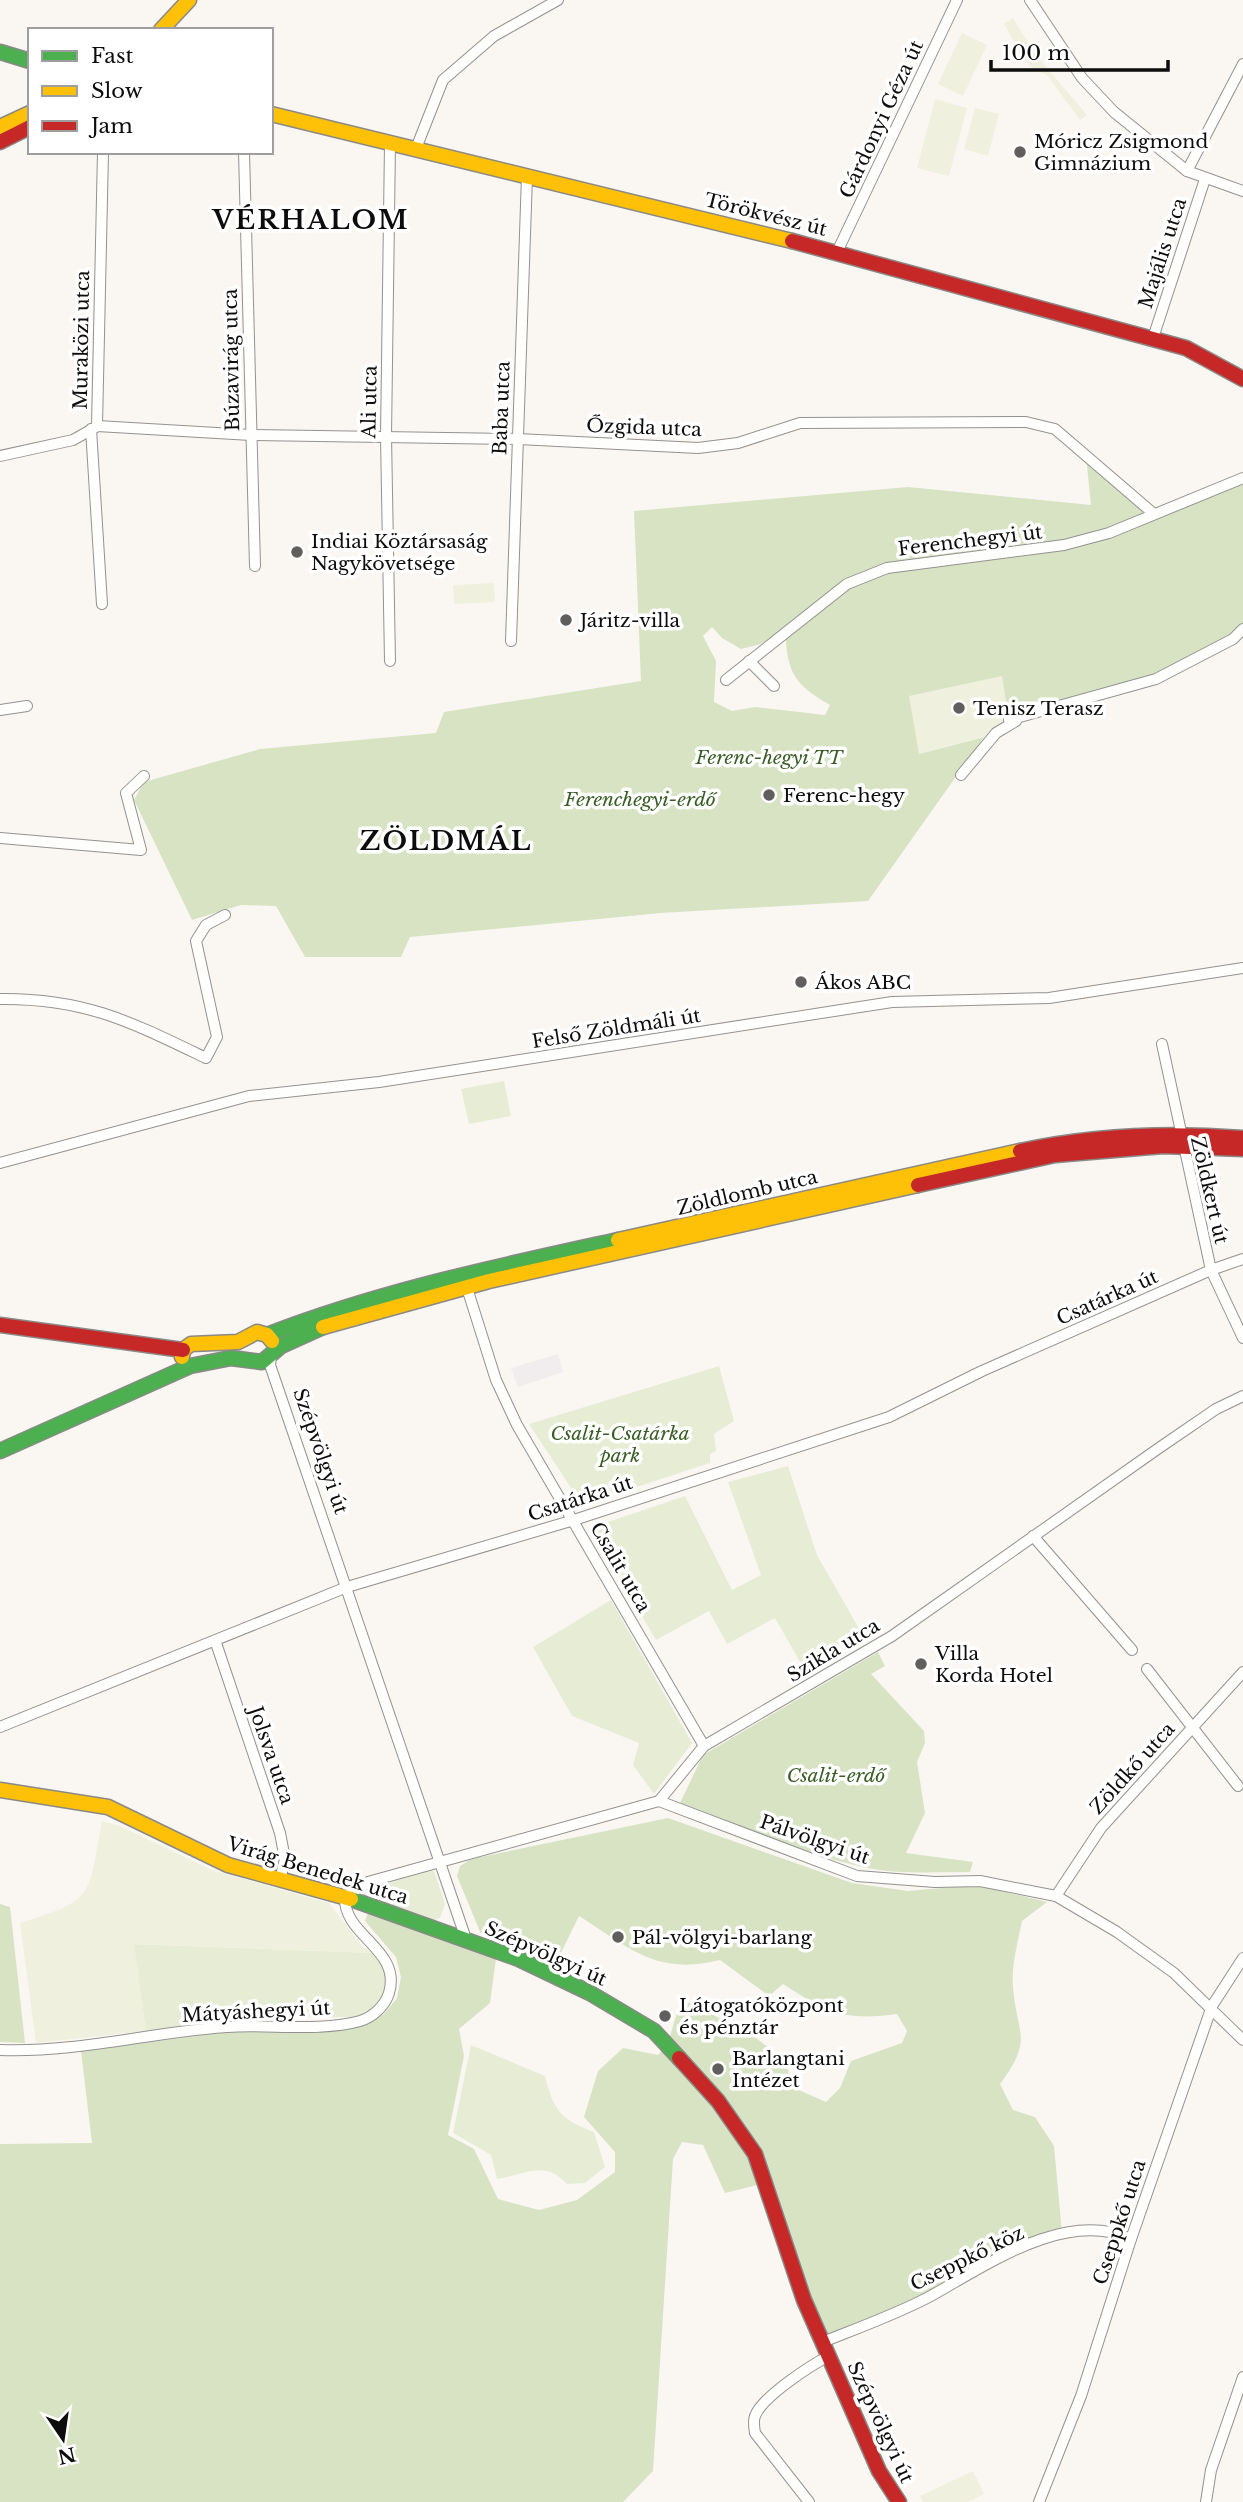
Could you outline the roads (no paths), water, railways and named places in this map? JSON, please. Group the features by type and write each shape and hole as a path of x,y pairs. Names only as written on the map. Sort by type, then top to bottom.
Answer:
{"street":[{"path":"163,28 190,0"},
{"path":"415,150 443,79 494,36 558,0"},
{"name":"Gárdonyi Géza út","path":"836,252 957,0"},
{"path":"1030,0 1082,78 1114,112 1187,171 1243,191"},
{"path":"7,54 28,60"},
{"path":"7,54 28,67"},
{"path":"1187,171 1243,64"},
{"path":"0,127 28,114"},
{"name":"Törökvész út","path":"273,115 836,252 1153,338 1186,348 1243,379"},
{"path":"0,142 28,128"},
{"name":"Ali utca","path":"390,144 386,436 390,661"},
{"name":"Muraközi utca","path":"0,456 66,443 94,428 103,154"},
{"name":"Búzavirág utca","path":"244,154 255,566"},
{"name":"Baba utca","path":"511,641 527,177"},
{"name":"Majális utca","path":"1153,338 1205,179"},
{"name":"Őzgida utca","path":"94,428 251,435 517,439 698,449 738,443 800,423 1026,422 1055,429 1154,514"},
{"path":"94,428 102,604"},
{"name":"Ferenchegyi út","path":"726,681 847,584 867,574 887,568 1064,545 1110,533 1243,478"},
{"path":"1009,720 1156,679 1233,639 1243,629"},
{"path":"749,661 774,686"},
{"path":"0,710 27,706"},
{"path":"961,775 996,733 1022,718"},
{"path":"0,838 141,850 126,793 144,776"},
{"path":"0,999 42,999 105,1011 206,1058 217,1037 196,941 206,925 225,915"},
{"name":"Felső Zöldmáli út","path":"0,1163 249,1096 379,1082 891,1002 1049,998 1243,968"},
{"name":"Zöldkert út","path":"1162,1044 1211,1270 1243,1338"},
{"name":"Zöldlomb utca","path":"267,1335 316,1316 465,1281 1055,1156 1181,1139 1243,1138"},
{"name":"Zöldlomb utca","path":"1181,1139 1243,1149"},
{"name":"Csatárka út","path":"0,1727 216,1643 347,1587 574,1520 890,1417 982,1371 1211,1270 1243,1259"},
{"name":"Zöldlomb utca","path":"267,1357 297,1336 465,1281"},
{"name":"Csalit utca","path":"465,1281 496,1380 534,1457 574,1520 704,1746"},
{"path":"0,1325 164,1347 184,1358 267,1357"},
{"path":"0,1451 150,1385 184,1358 191,1344 238,1342 252,1334 267,1335"},
{"name":"Szépvölgyi út","path":"267,1335 273,1342 266,1366 277,1382 466,1939 519,1959 639,2020 668,2043 718,2101 755,2154 788,2259 879,2471 899,2502"},
{"name":"Szikla utca","path":"659,1801 704,1746 892,1636 1182,1432 1243,1396"},
{"path":"1033,1536 1132,1650"},
{"name":"Jolsva utca","path":"216,1643 280,1833 285,1860 280,1880"},
{"path":"1147,1669 1238,1786"},
{"name":"Zöldkő utca","path":"1056,1896 1101,1828 1243,1672"},
{"name":"Virág Benedek utca","path":"0,1790 108,1807 228,1864 345,1897 466,1939"},
{"path":"345,1897 368,1882 659,1801"},
{"name":"Pálvölgyi út","path":"659,1801 857,1876 934,1882 980,1881 1056,1896 1116,1932 1174,1973 1212,2006 1243,2040"},
{"name":"Mátyáshegyi út","path":"0,2050 74,2048 227,2027 333,2025 363,2021 384,2004 392,1980 390,1969 380,1951 347,1915 345,1897"},
{"name":"Cseppkő utca","path":"1039,2502 1081,2396 1130,2239 1212,2006 1243,1958"},
{"name":"Cseppkő köz","path":"809,2502 768,2451 755,2432 754,2423 759,2410 826,2349 1009,2253 1062,2233 1089,2228 1114,2231 1130,2239"},
{"path":"1206,2502 1211,2470 1243,2377"}],"place":[{"name":"Móricz Zsigmond Gimnázium","path":"1020,152"},
{"name":"Indiai Köztársaság Nagykövetsége","path":"297,552"},
{"name":"Járitz-villa","path":"566,620"},
{"name":"Tenisz Terasz","path":"959,708"},
{"name":"Ferenc-hegy","path":"769,795"},
{"name":"Ákos ABC","path":"801,982"},
{"name":"Villa Korda Hotel","path":"921,1664"},
{"name":"Pál-völgyi-barlang","path":"618,1937"},
{"name":"Látogatóközpont és pénztár","path":"665,2016"},
{"name":"Barlangtani Intézet","path":"718,2069"}],"district":[{"name":"VÉRHALOM","path":"311,220"},
{"name":"ZÖLDMÁL","path":"446,841"}],"park label":[{"name":"Ferenc-hegyi TT","path":"769,757"},
{"name":"Ferenchegyi-erdő","path":"640,799"},
{"name":"Csalit-Csatárka park","path":"620,1444"},
{"name":"Csalit-erdő","path":"836,1775"}]}
